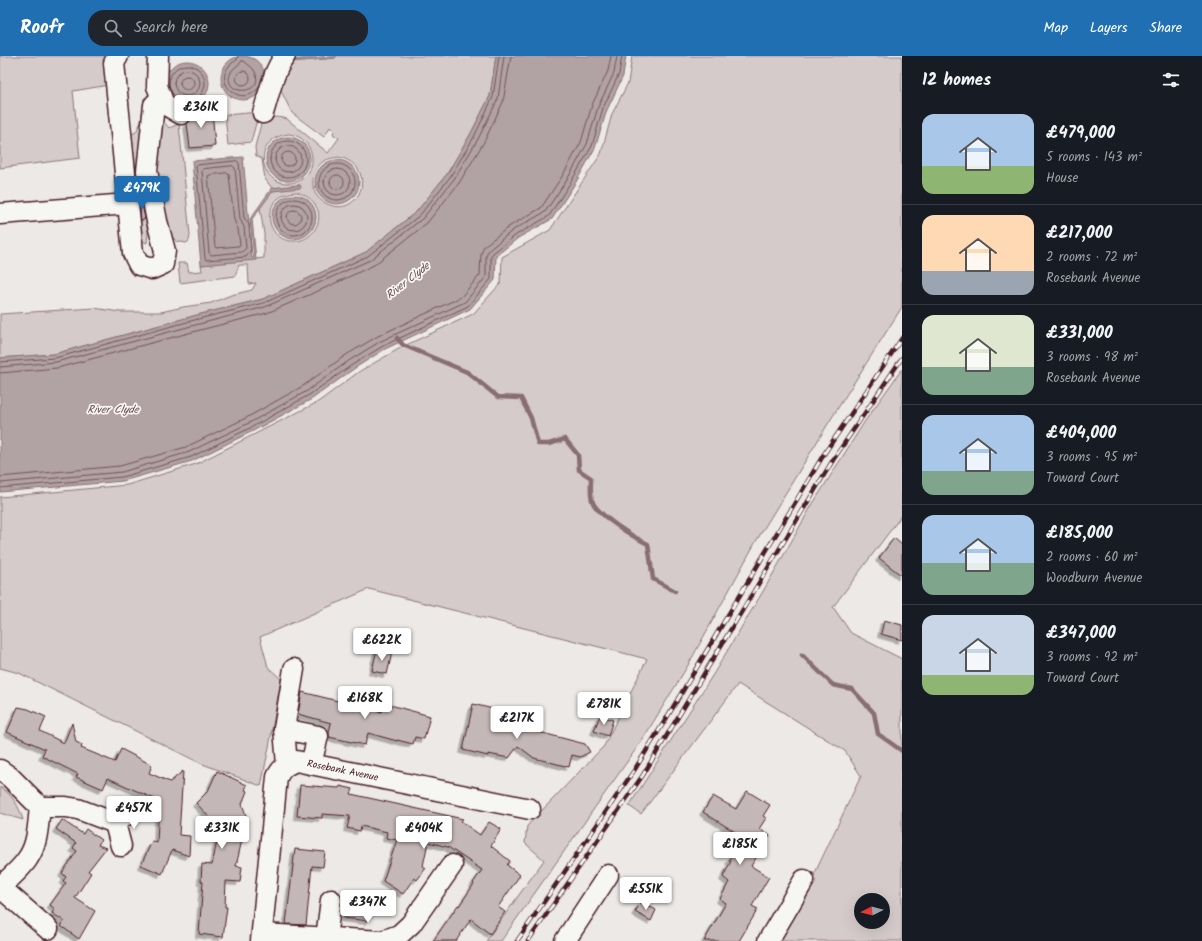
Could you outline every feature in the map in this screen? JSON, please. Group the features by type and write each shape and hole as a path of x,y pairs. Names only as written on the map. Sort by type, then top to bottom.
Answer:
{"street":[{"path":"118,56 114,63 133,253 139,265 152,269 163,264 165,251 157,221 147,171 154,105 161,98"},
{"path":"158,56 157,86 161,98 164,104 181,114"},
{"path":"264,113 273,80 285,56"},
{"path":"0,214 128,204"},
{"path":"294,669 284,729 287,765 281,770 277,777 262,938 326,938 382,941 399,934 411,924 452,865"},
{"path":"284,729 318,736 312,764"},
{"name":"Rosebank Avenue","path":"287,765 296,761 530,809"},
{"path":"0,770 10,777 40,807 66,806 115,823"},
{"path":"40,807 38,830 34,848 28,859 0,887 48,929"},
{"path":"115,823 134,809"},
{"path":"115,823 121,846"},
{"path":"565,941 608,875"},
{"path":"768,941 804,880"},
{"path":"326,938 331,900"}],"shaded area":[{"path":"0,56 107,56 109,85 73,91 80,158 0,168"},
{"path":"337,56 496,56 490,96 470,135 447,174 417,211 366,252 263,299 197,315 54,354 0,358 0,314 94,308 120,312 161,312 211,303 231,295 252,290 256,283 249,284 248,265 239,265 235,276 180,283 178,263 187,263 189,272 202,271 201,265 264,258 264,234 260,208 273,190 301,187 300,185 272,188 265,179 262,159 256,156 255,147 262,120 275,117 287,119 328,153 339,138 333,134 334,131 330,127 324,137 292,113 277,83 289,62 335,58","holes":["289,134 295,135 307,144 311,153 312,163 309,172 302,179 289,183 279,182 271,177 266,169 264,152 269,144 277,137","339,157 351,162 358,169 361,178 361,188 358,196 352,203 343,206 333,206 324,202 317,196 313,187 313,177 320,164 328,159","296,192 302,194 308,197 316,207 319,218 314,231 308,237 298,241 285,240 277,235 272,227 270,218 271,209 275,201 284,195"]},
{"path":"632,56 902,56 902,307 755,543 687,667 641,742 501,941 486,941 544,860 525,843 527,826 604,746 647,659 369,589 260,637 268,667 281,679 261,786 200,763 19,673 0,668 0,497 127,485 196,464 318,402 360,371 404,346 473,314 501,283 502,257 550,230 601,154 612,114 628,83"},
{"path":"144,98 149,99 146,198 131,199 124,138 136,132 141,122"},
{"path":"259,112 251,142 228,145 225,115"},
{"path":"157,114 169,128 179,124 190,235 189,241 186,243 176,241 168,232 155,182"},
{"path":"151,219 149,221 147,243 139,237 133,221"},
{"path":"902,369 902,513 833,607 851,633 902,659 902,941 777,941 803,898 861,776 845,751 738,684 641,814 629,806 714,673 765,588 812,505 865,421"},
{"path":"0,787 8,793 14,801 23,820 0,813"}],"water":[{"path":"239,56 247,56 259,62 265,74 265,82 259,94 247,100 239,100 227,94 221,82 221,74 227,62"},
{"path":"337,56 335,58 289,62 289,60"},
{"name":"River Clyde","path":"496,56 626,56 623,76 607,110 595,148 576,182 552,219 518,238 496,256 495,280 470,309 385,349 355,368 312,399 253,431 192,461 123,481 0,492 0,358 54,354 197,315 263,299 366,252 417,211 447,174 470,135 490,96"},
{"path":"183,61 191,61 203,67 209,79 209,87 203,99 191,105 183,105 171,99 165,87 165,79 171,67"},
{"path":"292,137 297,138 304,143 309,150 309,168 304,175 297,180 284,181 279,180 272,175 267,168 266,155 267,150 272,143 279,138"},
{"path":"243,157 252,258 254,257 250,219 272,188 300,185 301,188 273,191 252,219 256,260 201,265 192,161"},
{"path":"341,160 353,166 358,174 358,190 353,198 345,203 333,204 321,198 316,190 315,178 321,166 329,161"},
{"path":"298,195 303,196 310,201 315,208 315,226 310,233 303,238 290,239 285,238 278,233 273,226 272,213 273,208 278,201 285,196"}],"building":[{"path":"212,109 215,146 190,148 187,124 191,119 192,110"},
{"path":"139,198 141,198 145,219 141,220"},
{"path":"894,538 902,545 902,576 879,558"},
{"path":"884,620 902,625 902,640 881,634"},
{"path":"377,649 392,653 387,674 372,671"},
{"path":"302,692 382,712 383,703 430,716 424,739 415,737 413,744 368,733 365,745 329,737 331,723 298,714"},
{"path":"473,704 497,710 494,724 526,731 527,729 585,744 590,752 580,757 572,755 569,767 534,758 518,746 509,758 488,754 488,756 463,750"},
{"path":"18,707 28,709 46,717 40,731 64,743 72,723 76,742 82,745 81,748 115,762 121,749 152,765 149,773 170,782 183,771 179,835 190,836 189,856 172,850 162,874 141,865 152,841 157,843 159,801 108,778 103,789 76,777 78,774 42,756 45,749 7,732"},
{"path":"600,715 613,720 608,736 594,731"},
{"path":"217,771 247,785 245,790 247,791 242,804 247,818 236,866 242,867 240,882 226,881 225,907 227,907 223,937 199,934 203,882 201,881 202,864 212,865 218,837 228,837 196,803 208,791"},
{"path":"300,785 339,788 340,786 353,789 351,794 463,819 461,821 480,835 489,822 501,829 491,846 510,861 507,865 520,875 498,907 505,912 490,934 471,919 456,941 433,941 458,905 459,906 482,870 448,847 428,842 423,866 426,868 417,880 414,878 403,894 383,881 397,840 386,838 387,832 361,826 360,831 347,828 350,816 322,814 322,818 297,816"},
{"path":"747,791 770,805 763,816 766,818 759,829 770,835 751,866 769,877 752,906 758,909 739,941 704,941 726,903 720,899 729,882 723,877 731,861 729,861 743,837 703,812 713,796 736,809"},
{"path":"62,820 83,834 86,829 101,840 98,845 106,848 88,871 91,873 75,898 95,911 79,939 61,926 64,921 52,913 55,909 50,905 66,883 63,881 66,877 62,873 77,851 73,848 76,843 56,829"},
{"path":"295,849 325,852 323,867 312,866 306,925 286,924"},
{"path":"349,899 371,901 369,921 344,918 346,904"},
{"path":"641,902 656,910 651,921 635,912"}],"waterway":[{"path":"397,338 403,345 467,372 498,397 521,398 531,418 538,444 549,444 565,439 578,455 579,470 591,478 591,495 595,506 616,525 648,544 653,579 675,591"},
{"path":"802,655 833,685 852,689 874,713 878,734 902,751"}],"railway":[{"path":"517,941 635,769 824,454 902,338"},
{"path":"528,941 643,775 833,460 902,358"}]}
